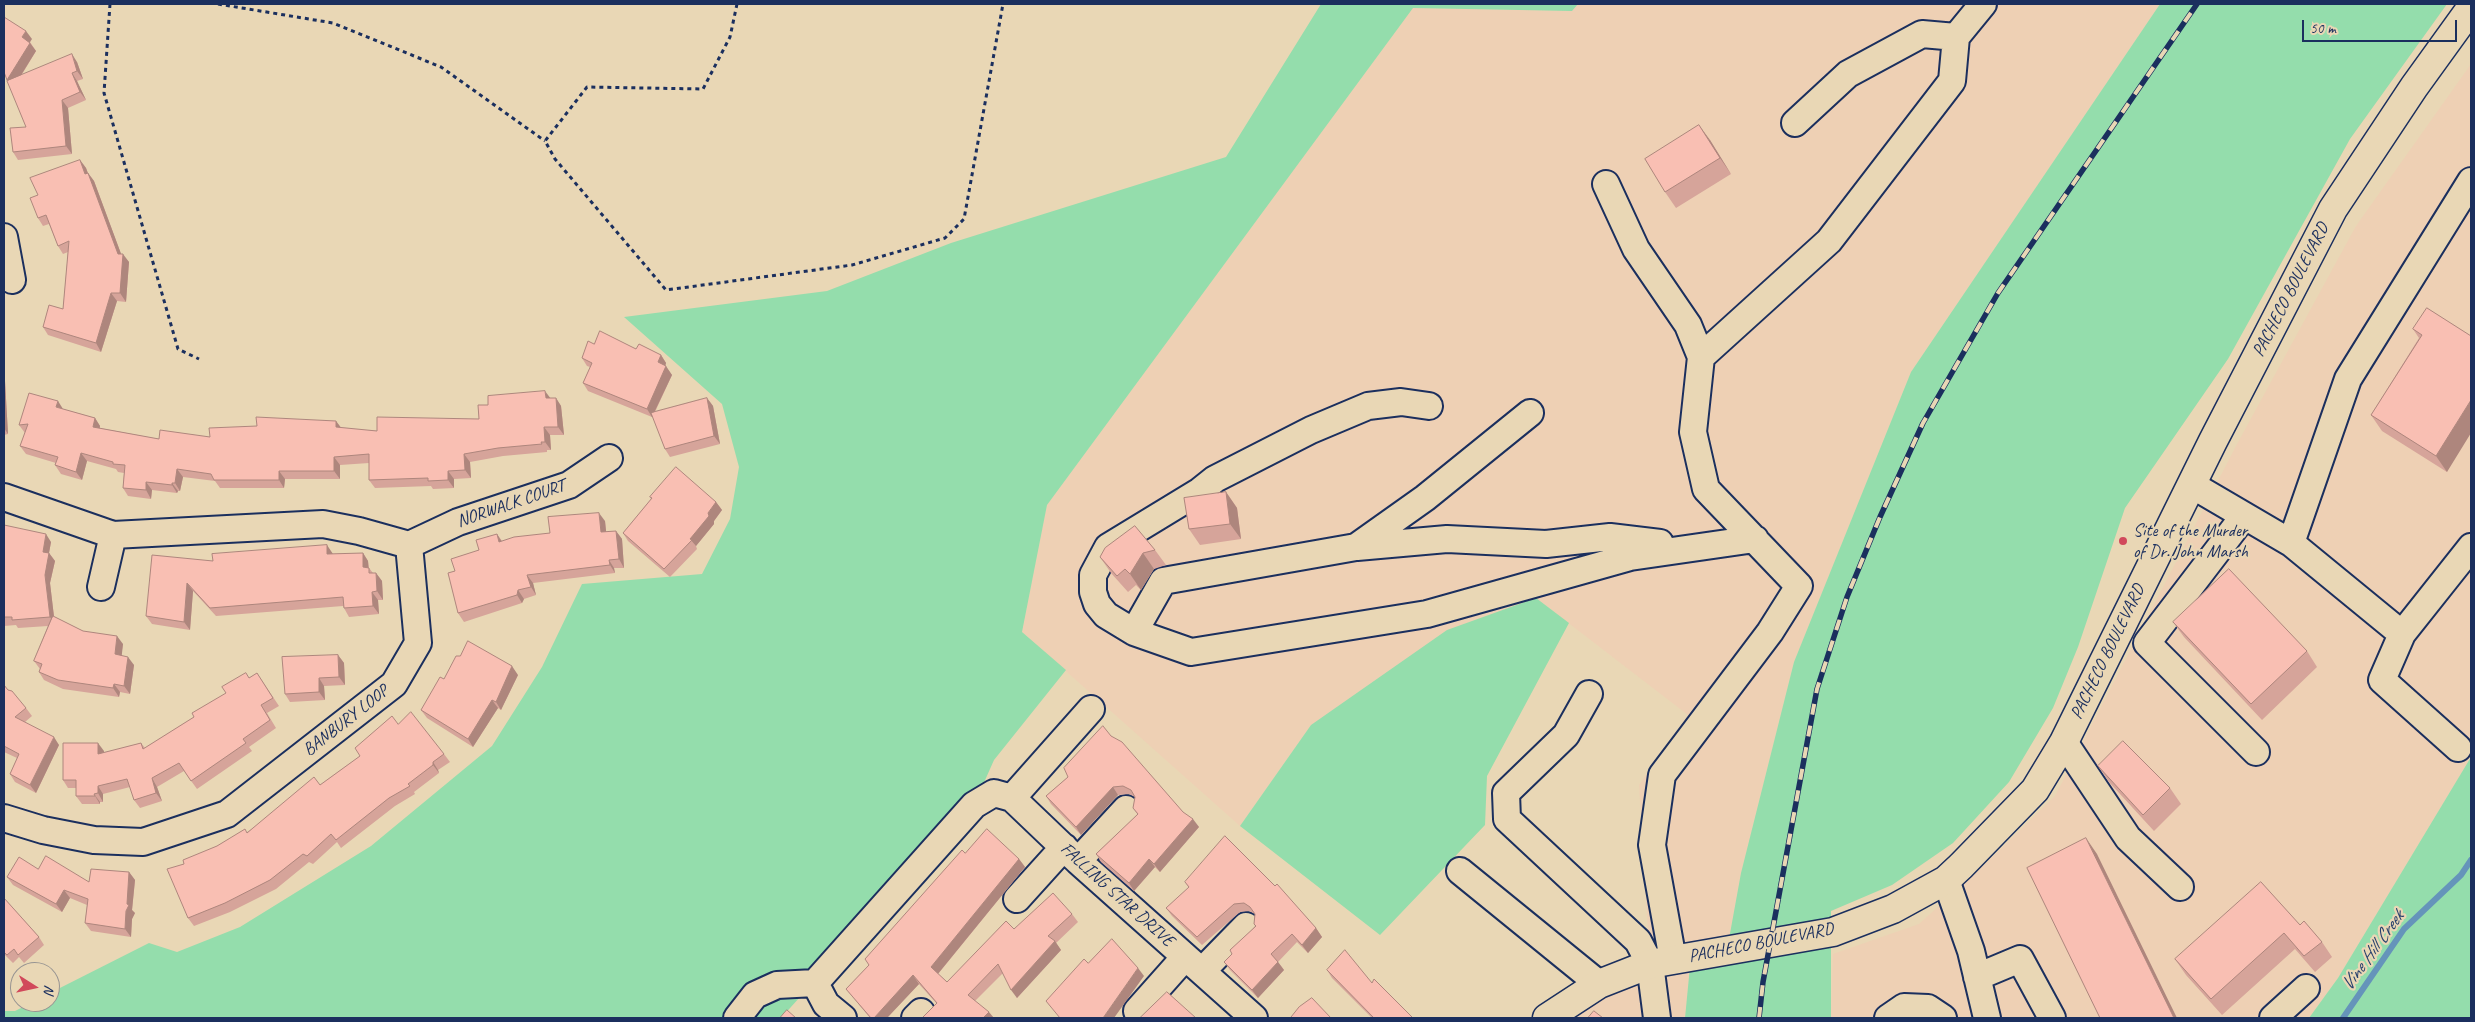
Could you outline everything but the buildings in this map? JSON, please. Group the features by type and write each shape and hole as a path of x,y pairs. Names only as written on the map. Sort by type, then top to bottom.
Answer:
{"main road":[{"name":"PACHECO BOULEVARD","path":"1547,1018 1599,984 1661,962 1833,932 1893,909 1946,880 2035,790 2064,742 2192,485 2333,209 2414,87 2471,8"}],"street":[{"path":"1701,357 1828,241 1952,81 1956,37 1983,4"},
{"path":"1795,123 1848,74 1914,38 1922,34 1956,37"},
{"path":"2291,543 2348,379 2471,181"},
{"path":"1606,184 1636,249 1688,325 1701,357 1693,432 1706,489 1799,586 1770,632 1662,775 1652,845 1661,962 1657,1018"},
{"path":"4,237 12,280"},
{"path":"1429,406 1401,402 1368,406 1311,430 1215,479 1200,492 1108,547 1094,575 1093,592 1097,604 1106,615 1134,632 1191,652 1427,614 1630,557 1754,539"},
{"path":"1356,547 1425,498 1530,412"},
{"name":"NORWALK COURT","path":"409,545 458,522 569,485 609,458"},
{"path":"2192,485 2291,543 2402,634"},
{"path":"4,497 113,535 323,524 360,531 409,545"},
{"path":"2244,516 2146,644 2256,752"},
{"path":"101,587 113,535"},
{"path":"1134,632 1164,582 1356,547 1447,539 1546,544 1610,537 1695,548"},
{"name":"BANBURY LOOP","path":"4,818 43,830 94,840 144,842 227,814 394,684 418,643 409,545"},
{"path":"2458,748 2382,680 2402,634 2471,547"},
{"path":"1589,694 1566,735 1506,794 1507,819 1661,962"},
{"path":"737,1018 755,995 777,985 815,983 974,805 994,793 1012,798 1091,709"},
{"path":"2064,742 2128,838 2180,886"},
{"name":"FALLING STAR DRIVE","path":"1012,798 1071,854 1254,1018"},
{"path":"1017,899 1126,809"},
{"path":"1460,871 1599,984"},
{"path":"1946,880 1972,951 1987,1018"},
{"path":"1137,1011 1194,964 1246,926"},
{"path":"1977,977 2020,960 2052,1018"},
{"path":"815,983 826,1004 843,1018"},
{"path":"2273,1018 2306,988"},
{"path":"1888,1018 1904,1007 1928,1008 1943,1018"}],"path":[{"path":"110,4 104,93 178,349 199,358"},
{"path":"218,4 333,23 441,67 545,141 555,160 666,290 852,264 945,238 964,219 1003,4"},
{"path":"545,141 586,87 703,89 730,38 737,4"}],"shaded area":[{"path":"1578,4 2160,4 1911,372 1794,662 1741,873 1727,950 1691,957 1685,1018 1547,1018 1650,964 1639,785 1688,715 1536,598 1311,725 1240,826 1022,632 1047,505 1413,8 1572,11"},
{"path":"2471,64 2471,757 2338,978 2309,1018 1831,1018 1833,954 1919,924 1982,867 2055,796 2236,446 2356,226"}],"green space":[{"path":"1321,4 1578,4 1572,11 1413,8 1047,505 1022,632 1066,670 994,760 974,805 781,1018 4,1018 4,1011 60,1012 60,988 149,943 177,952 240,927 371,846 492,746 542,667 582,584 702,574 730,519 739,467 722,404 624,317 827,291 951,243 1226,157"},
{"path":"2160,4 2447,4 2350,139 2228,359 2125,508 2078,647 2053,708 2009,782 1953,843 1892,885 1831,911 1831,1018 1685,1018 1691,956 1727,950 1741,873 1794,662 1911,372"},
{"path":"1536,598 1569,623 1487,776 1485,825 1380,935 1240,826 1311,725 1447,630"},
{"path":"2471,757 2471,1018 2309,1018 2338,978"}],"waterway":[{"name":"Vine Hill Creek","path":"2343,1018 2404,929 2461,875 2471,860"}],"railway":[{"path":"1759,1018 1763,982 1817,689 1847,597 1880,517 1923,423 1998,293 2197,4"}],"place":[{"name":"Site of the Murder of Dr. John Marsh","path":"2123,541"}]}
